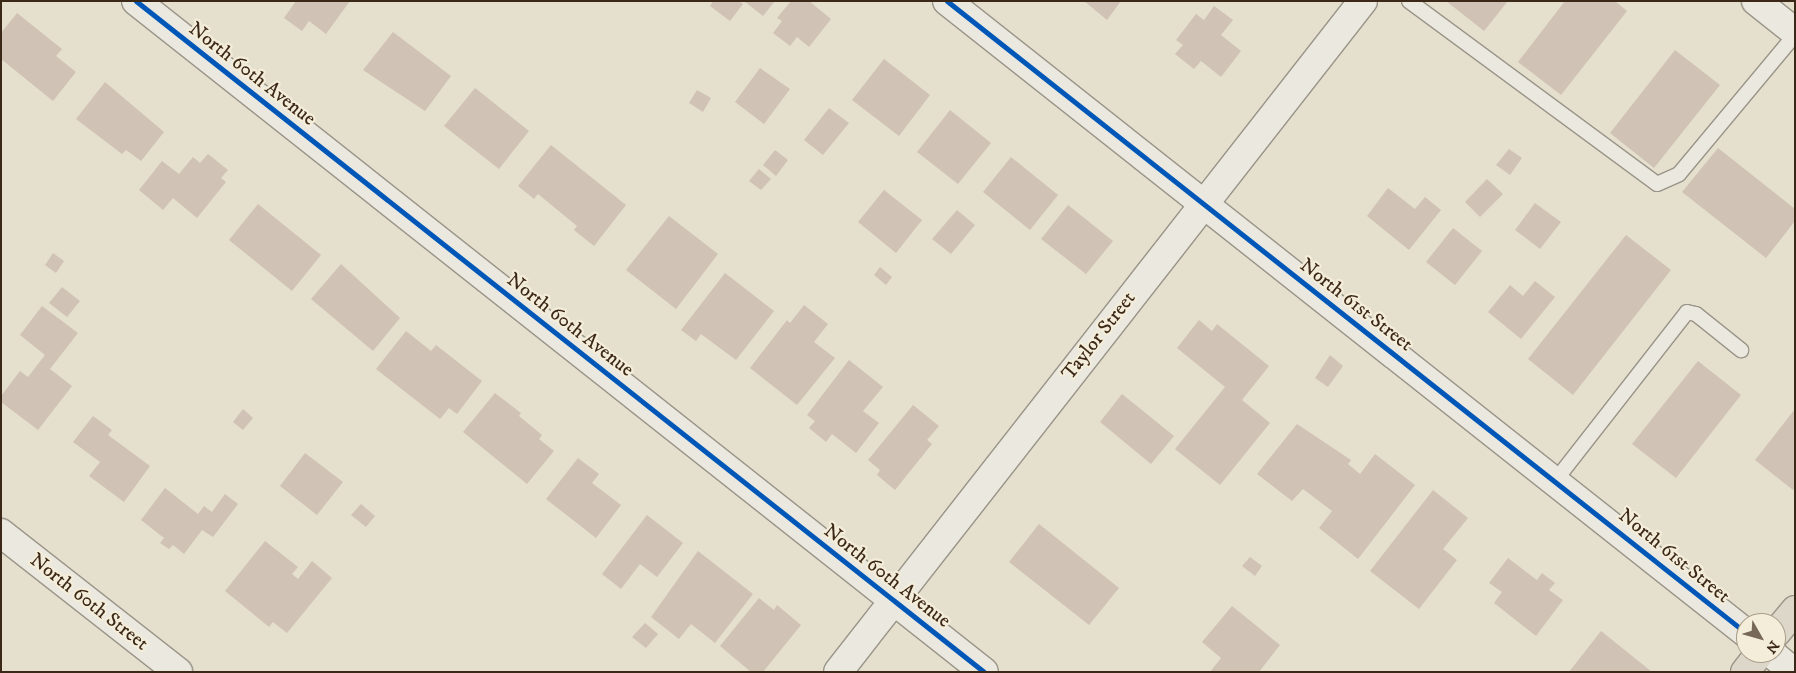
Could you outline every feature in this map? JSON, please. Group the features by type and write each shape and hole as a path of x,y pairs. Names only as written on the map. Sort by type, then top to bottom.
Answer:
{"main road":[{"path":"1786,621 1795,610"}],"street":[{"name":"North 60th Avenue","path":"136,1 984,672"},
{"name":"North 61st Street","path":"947,1 1736,625"},
{"name":"Taylor Street","path":"838,672 892,598 1363,1"},
{"path":"1756,1 1795,33"},
{"name":"North 60th Street","path":"1,533 178,672"},
{"path":"1783,663 1794,672"}],"lane":[{"path":"1409,1 1657,184 1679,174 1795,33"},
{"path":"1555,481 1687,312 1696,314 1740,350"}],"building":[{"path":"296,1 350,1 326,34 309,21 302,31 284,18"},
{"path":"713,1 739,1 743,4 730,21 710,6"},
{"path":"744,1 775,1 763,16"},
{"path":"791,1 809,1 831,19 809,47 797,37 790,46 773,33 782,21 777,18"},
{"path":"1084,1 1121,1 1107,20"},
{"path":"1446,1 1508,1 1484,31"},
{"path":"1565,1 1615,1 1627,11 1561,95 1518,62"},
{"path":"1214,6 1233,20 1221,35 1241,51 1221,77 1201,61 1194,69 1175,54 1183,45 1176,40 1196,14 1204,20"},
{"path":"17,13 62,49 56,56 76,72 53,101 1,59 1,33"},
{"path":"393,32 451,76 425,111 363,70"},
{"path":"1675,50 1720,85 1654,168 1610,133"},
{"path":"884,59 930,95 899,136 852,100"},
{"path":"760,68 790,89 764,124 735,102"},
{"path":"105,82 164,132 141,161 126,150 122,154 76,119"},
{"path":"475,88 529,131 499,169 444,126"},
{"path":"697,90 711,98 703,112 689,103"},
{"path":"829,108 849,123 823,155 804,140"},
{"path":"950,110 991,143 958,184 917,152"},
{"path":"551,145 626,205 594,246 574,230 577,226 538,194 534,199 518,186"},
{"path":"1718,148 1795,209 1795,221 1766,258 1682,192"},
{"path":"1509,149 1522,158 1510,175 1496,165"},
{"path":"775,150 788,160 776,176 763,165"},
{"path":"208,154 228,170 221,178 226,182 197,218 173,198 163,210 139,190 162,161 179,174 193,157 200,163"},
{"path":"1011,157 1058,195 1030,230 983,192"},
{"path":"759,169 771,179 761,190 749,181"},
{"path":"1487,179 1503,194 1480,217 1465,202"},
{"path":"1388,188 1415,209 1425,197 1441,210 1409,250 1367,216"},
{"path":"884,190 922,220 896,253 858,222"},
{"path":"1535,203 1561,222 1540,249 1515,230"},
{"path":"258,204 321,255 292,291 229,240"},
{"path":"1068,205 1113,241 1086,274 1041,239"},
{"path":"957,210 975,225 951,254 932,239"},
{"path":"669,216 718,254 676,309 626,270"},
{"path":"1453,228 1482,251 1455,285 1426,262"},
{"path":"1626,235 1671,270 1573,395 1528,359"},
{"path":"53,253 64,261 56,273 45,265"},
{"path":"341,264 400,318 373,351 311,299"},
{"path":"880,267 892,277 886,285 874,275"},
{"path":"725,273 774,311 736,360 701,334 696,341 681,330"},
{"path":"1535,281 1555,297 1521,339 1488,312 1510,285 1523,296"},
{"path":"62,287 80,301 67,317 49,303"},
{"path":"804,305 828,324 814,342 835,358 797,405 750,368 787,320 790,323"},
{"path":"42,306 78,333 50,369 72,386 38,430 1,402 1,396 20,371 28,377 45,355 20,335"},
{"path":"1199,320 1212,331 1217,324 1269,366 1242,400 1270,423 1220,485 1175,449 1225,387 1177,348"},
{"path":"406,331 431,351 436,345 482,381 457,414 449,408 440,419 376,369"},
{"path":"1330,355 1343,366 1328,387 1315,378"},
{"path":"849,360 883,387 863,411 879,423 856,453 832,434 826,442 809,428 815,421 807,415"},
{"path":"1698,361 1741,395 1676,478 1632,444"},
{"path":"495,393 521,413 519,416 542,435 539,439 554,451 527,484 463,432"},
{"path":"1122,394 1174,436 1151,464 1100,422"},
{"path":"913,405 939,426 927,440 932,444 895,490 877,475 880,470 868,460"},
{"path":"243,409 253,418 243,430 233,422"},
{"path":"1795,409 1795,487 1793,490 1755,460"},
{"path":"93,416 112,430 108,435 150,466 124,502 89,476 100,462 73,442"},
{"path":"1297,424 1351,460 1348,464 1360,474 1375,454 1415,485 1358,559 1319,528 1332,511 1303,489 1292,501 1257,474"},
{"path":"305,453 343,482 317,515 280,486"},
{"path":"578,458 599,474 592,483 621,505 596,538 546,499"},
{"path":"165,488 198,514 204,506 212,512 225,494 238,504 213,537 202,530 184,554 173,545 169,549 160,543 164,538 141,520"},
{"path":"1433,490 1468,518 1443,549 1457,560 1419,609 1370,571"},
{"path":"361,504 375,516 366,527 351,515"},
{"path":"647,515 683,543 657,577 640,564 621,589 602,574"},
{"path":"1039,524 1119,588 1089,625 1009,562"},
{"path":"265,541 298,567 292,574 298,579 312,561 332,578 287,633 273,622 269,627 225,591"},
{"path":"698,551 753,594 715,643 691,624 679,639 651,617"},
{"path":"1250,557 1262,566 1255,576 1242,566"},
{"path":"1508,558 1537,580 1542,573 1555,583 1549,590 1563,600 1536,636 1494,603 1502,592 1489,583"},
{"path":"759,598 774,610 777,605 801,625 763,672 751,672 720,646"},
{"path":"1232,606 1280,645 1259,672 1210,672 1221,658 1202,642"},
{"path":"645,623 658,634 646,648 632,637"},
{"path":"1601,631 1652,672 1569,672"}],"cycle path":[{"path":"136,1 984,672"},
{"path":"947,1 1736,625"}]}
